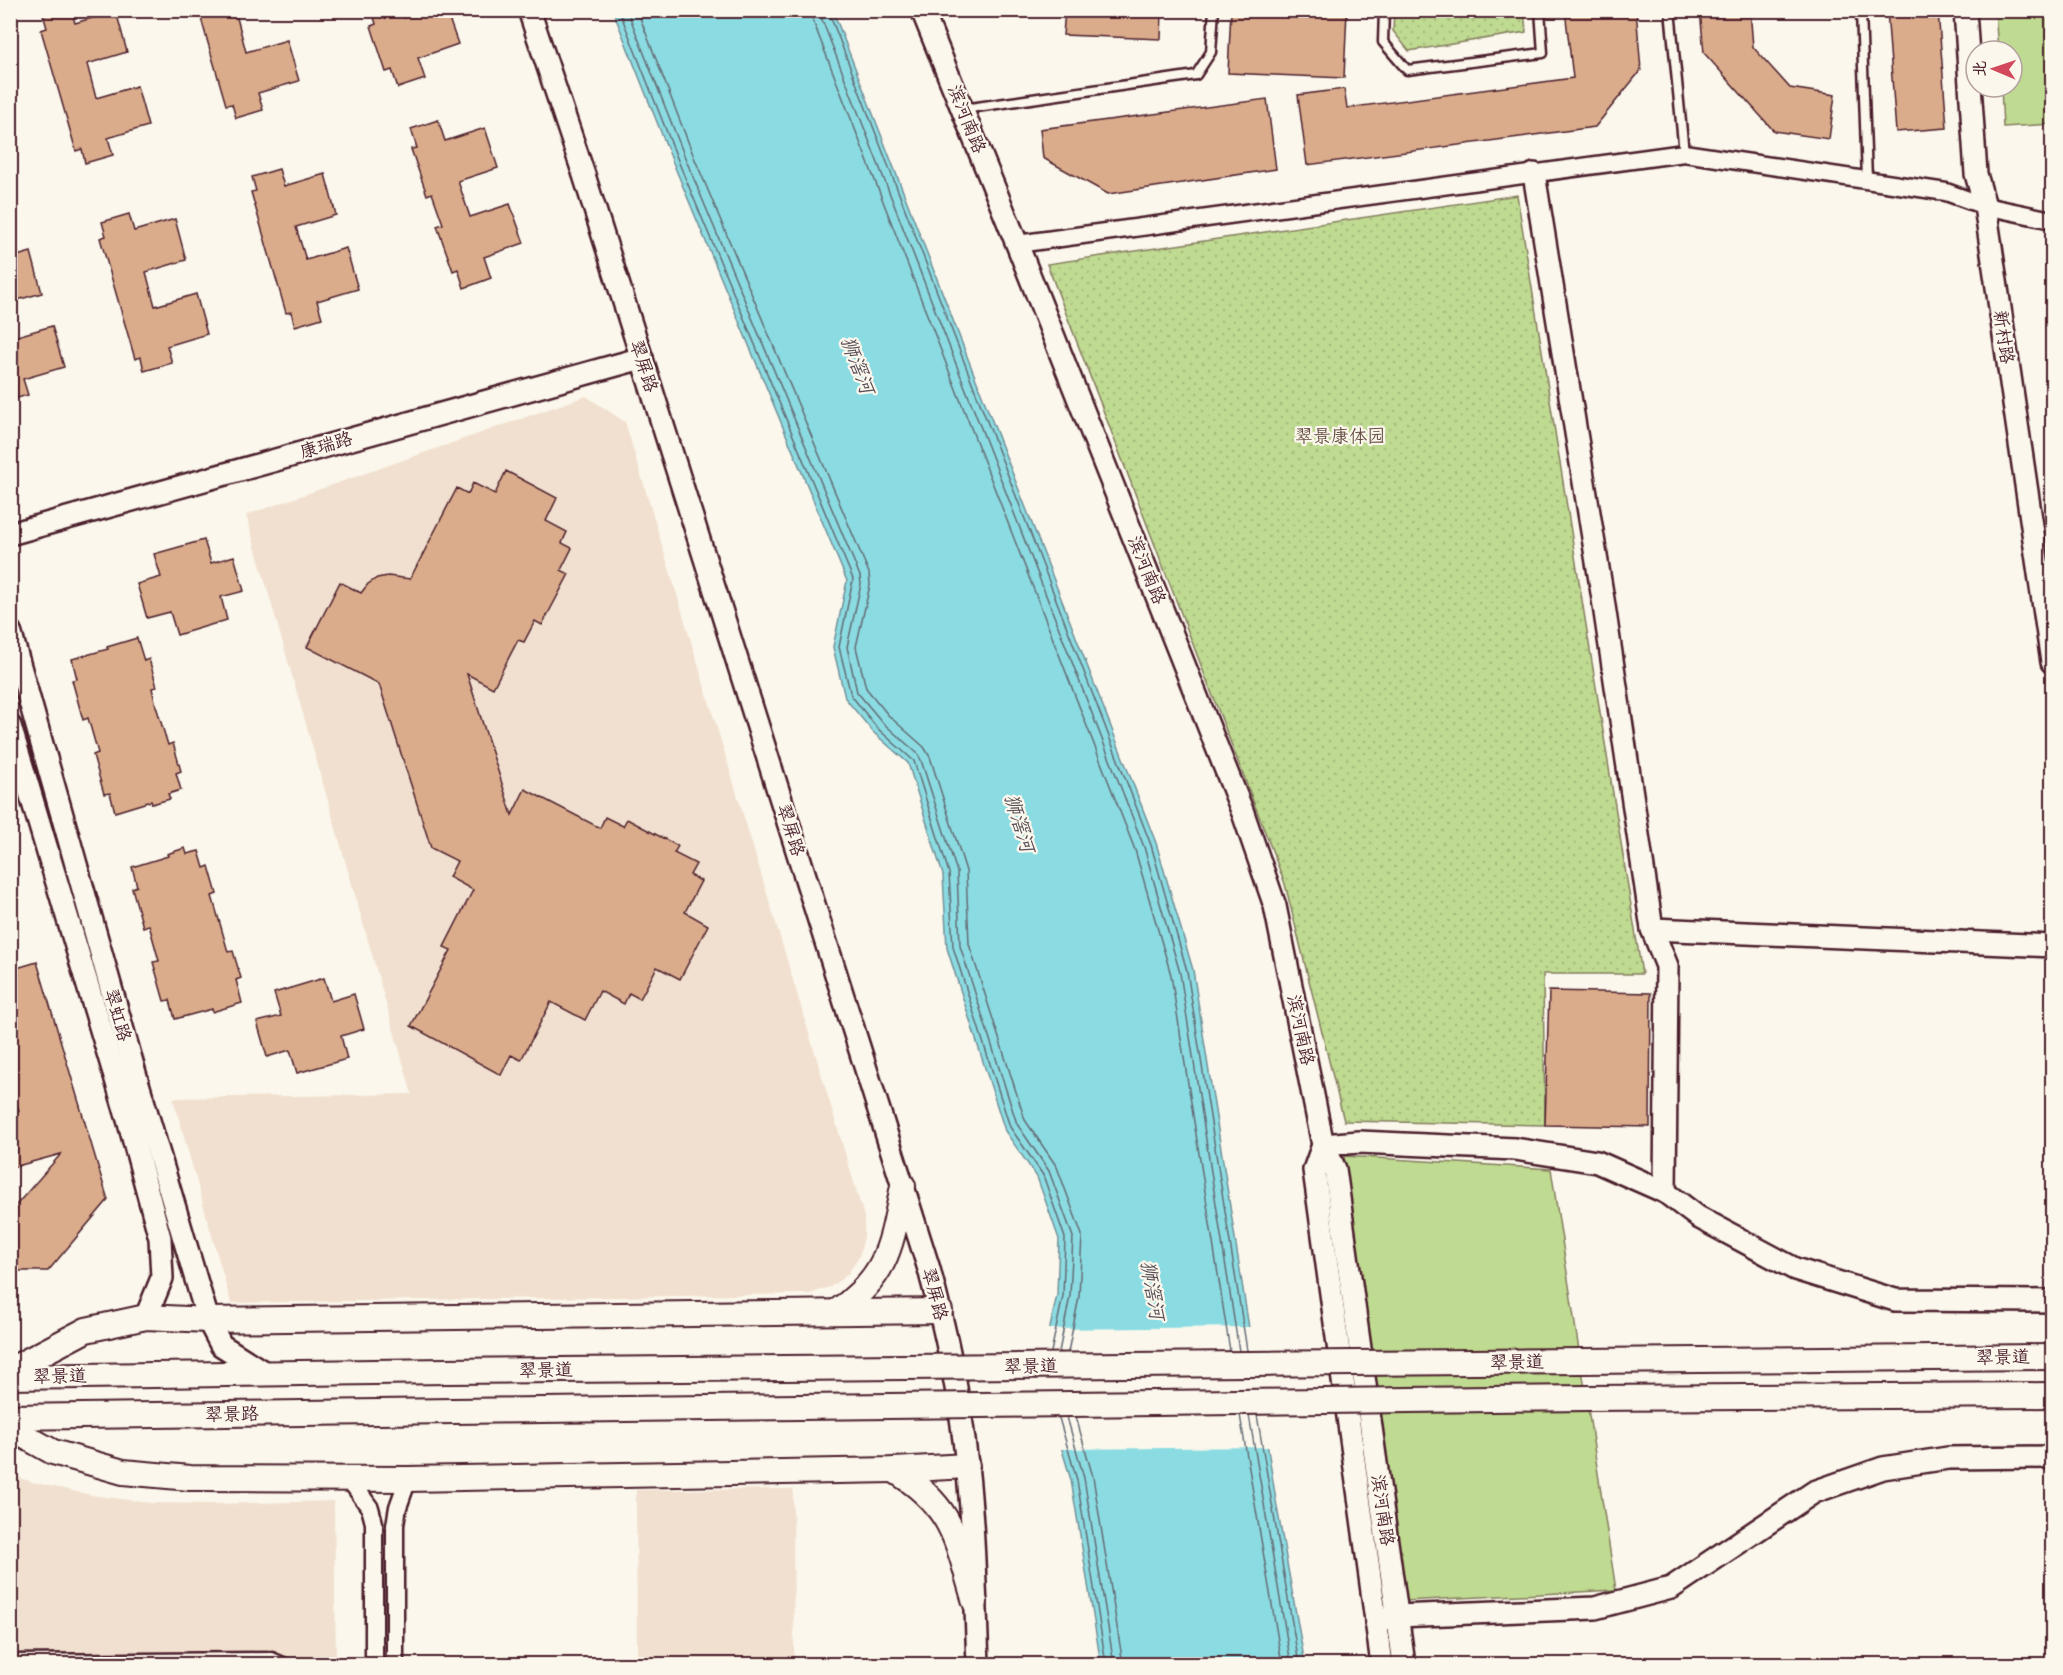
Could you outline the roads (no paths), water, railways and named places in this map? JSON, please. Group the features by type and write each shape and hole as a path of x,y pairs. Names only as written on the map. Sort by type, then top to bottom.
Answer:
{"main road":[{"path":"836,1312 852,1301 877,1274 892,1240 903,1186"},
{"path":"10,1370 86,1330 146,1317 208,1320 940,1311"},
{"name":"翠景道","path":"10,1377 2052,1357"},
{"name":"翠景路","path":"10,1417 1587,1398 2052,1395"},
{"path":"10,1428 53,1452 123,1472 190,1478 350,1480 894,1470 967,1466"},
{"path":"894,1470 914,1482 932,1498 946,1517 957,1538 975,1602"}],"street":[{"name":"翠屏路","path":"529,10 642,358 903,1186 940,1311 955,1382 967,1466 978,1665"},
{"name":"滨河南路","path":"922,10 1243,813 1275,906 1323,1145 1335,1169 1404,1665"},
{"name":"新村路","path":"1965,10 1976,174 1985,206 2052,662"},
{"path":"1017,244 1684,153 1947,192 1985,206 2052,220"},
{"path":"1534,174 1601,587 1652,930 1667,966 1665,1192"},
{"name":"康瑞路","path":"10,534 642,358"},
{"name":"翠虹路","path":"10,631 135,1073 208,1320 221,1345 265,1373"},
{"name":"翠虹路","path":"10,726 126,1111 160,1238 162,1278 146,1317"},
{"path":"1652,930 2052,946"},
{"path":"1323,1145 1359,1142 1515,1149 1597,1161 1665,1192 1698,1216 1795,1269 1895,1300 2052,1301"},
{"name":"滨河南路","path":"1323,1145 1314,1170 1382,1665"},
{"path":"1376,1622 1397,1616 1595,1608 1671,1588 1814,1492 1883,1468 1948,1458 2052,1457"},
{"path":"395,1665 395,1525 398,1507 408,1479"},
{"path":"350,1480 370,1508 374,1523 374,1665"}],"lane":[{"path":"963,109 1196,75 1211,52 1214,10"},
{"path":"1384,10 1383,42 1407,70 1543,53 1540,10"},
{"path":"1670,10 1684,153"},
{"path":"1861,10 1867,180"},
{"path":"10,1659 272,1656 288,1665"}],"water":[{"name":"狮滘河","path":"613,11 833,11 1156,843 1193,970 1277,1507 1305,1664 1101,1664 1071,1480 1040,1375 1057,1295 1059,1239 1037,1177 1005,1131 947,948 943,875 908,763 873,732 845,698 833,647 847,581 674,165"}],"park label":[{"name":"翠景康体园","path":"1340,436"}]}
